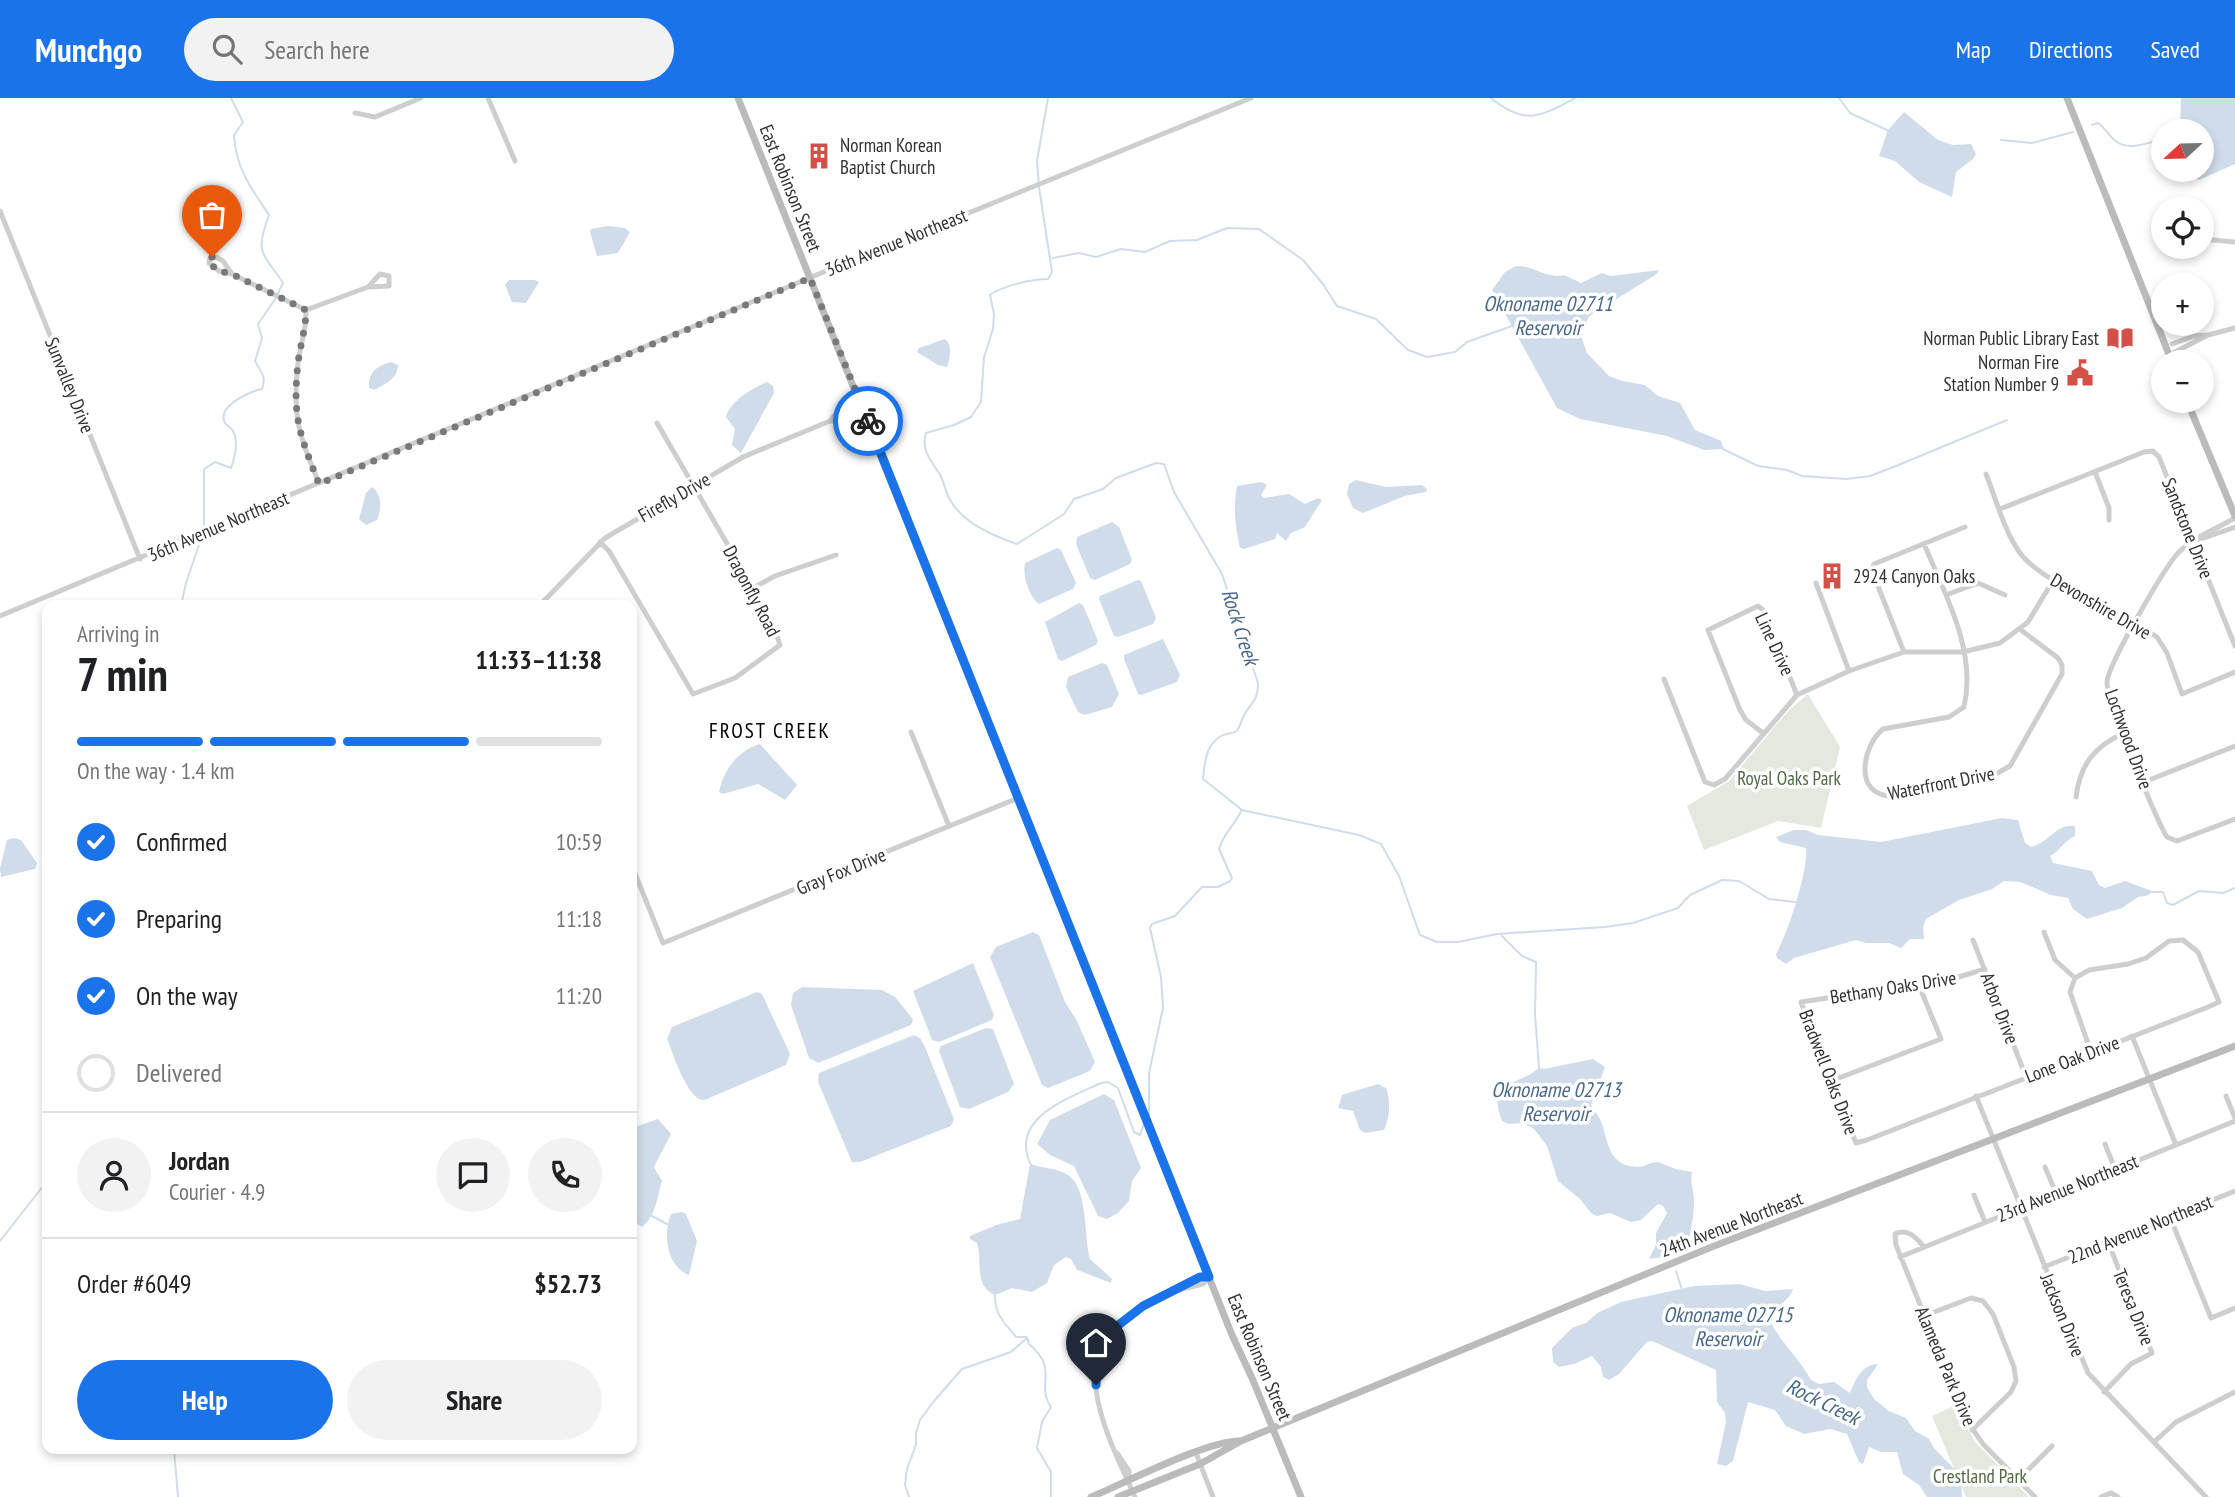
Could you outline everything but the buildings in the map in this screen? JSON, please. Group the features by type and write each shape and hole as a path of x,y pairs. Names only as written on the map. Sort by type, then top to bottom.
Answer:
{"street":[{"path":"355,113 375,117 421,98"},
{"path":"488,98 514,161"},
{"name":"East Robinson Street","path":"737,98 1209,1277 1301,1497"},
{"name":"36th Avenue Northeast","path":"0,616 1237,101 1251,98"},
{"path":"2067,98 2167,350"},
{"name":"Sunvalley Drive","path":"0,211 140,559"},
{"path":"2214,240 2235,242"},
{"path":"232,274 306,310 369,287"},
{"path":"306,310 298,362 296,420 319,484"},
{"path":"2214,333 2235,328"},
{"path":"2172,344 2194,336"},
{"path":"2179,350 2206,336"},
{"name":"Firefly Drive","path":"546,600 600,542 751,454 830,421 838,421 862,407"},
{"path":"2192,413 2234,518"},
{"name":"Dragonfly Road","path":"600,542 609,551 693,694 735,678 780,645 776,629 657,423"},
{"path":"2000,509 2144,452 2153,452 2156,443"},
{"name":"Sandstone Drive","path":"2153,452 2159,457 2235,646"},
{"path":"2095,472 2109,508 2109,520"},
{"name":"Devonshire Drive","path":"1986,474 2018,551 2029,563 2054,579 2161,641 2182,694 2235,672"},
{"name":"Lochwood Drive","path":"2234,518 2204,533 2171,561 2116,658 2107,682 2124,733 2165,835 2172,841 2178,841 2235,819"},
{"path":"1904,652 1872,571 1874,564 1965,527"},
{"name":"Lochwood Drive","path":"2193,541 2234,528"},
{"path":"1924,544 1961,633 1963,652"},
{"path":"753,588 775,576 835,555"},
{"path":"1664,679 1705,782 1709,785 1725,779 1797,695 1849,671 1904,652 1963,652 2000,643 2021,630 2054,579"},
{"path":"1816,583 1849,671"},
{"path":"1946,595 1978,583 2005,595"},
{"name":"Line Drive","path":"1763,733 1746,720 1740,710 1708,630 1758,606 1763,610 1797,695"},
{"name":"Waterfront Drive","path":"1963,652 1966,696 1964,707 1949,717 1883,729 1875,735 1870,742 1865,779 1873,792 1880,796 1892,796 1996,774 2010,765 2062,674 2062,665 2058,658 2021,630"},
{"path":"911,732 949,826"},
{"path":"2076,797 2078,781 2097,748 2124,733"},
{"path":"2144,782 2235,746"},
{"name":"Gray Fox Drive","path":"637,878 663,943 1018,797"},
{"path":"2044,932 2055,960 2075,978 2071,987 2072,1001 2091,1052"},
{"name":"Arbor Drive","path":"1973,940 2026,1077"},
{"name":"Lone Oak Drive","path":"1856,1143 2219,1002 2196,949 2183,940 2169,941 2140,961 2089,970 2075,978"},
{"name":"Bethany Oaks Drive","path":"1801,1002 1918,982 1952,979 1984,969"},
{"path":"1831,1081 1941,1039 1918,982"},
{"name":"Bradwell Oaks Drive","path":"1801,1002 1856,1143"},
{"path":"2132,1036 2176,1145"},
{"name":"24th Avenue Northeast","path":"1118,1497 1134,1494 1200,1464 1241,1441 1714,1246 2235,1046"},
{"name":"Jackson Drive","path":"1976,1096 2085,1367 2104,1392 2206,1497"},
{"path":"2226,1096 2235,1120"},
{"name":"23rd Avenue Northeast","path":"1900,1256 2235,1120"},
{"path":"2105,1144 2115,1169"},
{"path":"2045,1167 2056,1193"},
{"name":"22nd Avenue Northeast","path":"2044,1267 2235,1192"},
{"path":"1974,1195 1985,1222"},
{"path":"2171,1217 2211,1318 2235,1308"},
{"path":"1900,1256 1894,1240 1897,1233 1910,1234 1923,1246"},
{"name":"Teresa Drive","path":"2104,1392 2131,1364 2152,1353 2108,1242"},
{"name":"Alameda Park Drive","path":"1900,1256 1972,1430 2035,1497"},
{"path":"1134,1494 1129,1481 1129,1471 1117,1453 1097,1393 1095,1369 1100,1349 1112,1330 1148,1303 1200,1277 1209,1277"},
{"path":"1924,1316 1971,1298 1980,1298 1987,1303 1993,1314 2017,1381 2011,1392 1972,1430"},
{"path":"2154,1442 2176,1422 2235,1392"},
{"name":"24th Avenue Northeast","path":"1091,1497 1196,1453 1230,1441 1241,1441"},
{"path":"2018,1480 2052,1446"},
{"path":"1196,1453 1213,1497"},
{"path":"2103,1496 2111,1493 2118,1497"}],"green space":[{"name":"Royal Oaks Park","path":"1808,694 1840,747 1821,828 1778,821 1704,850 1687,806 1729,781 1787,712"},
{"name":"Crestland Park","path":"1954,1406 1976,1443 2029,1497 1966,1497 1932,1416"}],"water":[{"path":"2181,98 2235,98 2235,164 2214,173 2214,119 2180,119"},
{"path":"1904,112 1938,140 1953,145 1971,144 1976,154 1956,172 1952,197 1919,182 1895,161 1879,156 1888,130"},
{"path":"608,226 625,228 630,232 618,253 597,256 591,229"},
{"name":"Oknoname 02711 Reservoir","path":"1516,266 1552,276 1564,275 1581,283 1602,273 1611,276 1659,270 1657,274 1588,318 1581,336 1587,353 1609,376 1645,385 1658,396 1680,403 1695,430 1721,441 1724,449 1704,450 1667,436 1580,419 1557,408 1492,290 1505,272"},
{"path":"509,280 539,282 526,303 512,302 505,285"},
{"path":"945,339 950,348 947,367 938,365 917,352 919,348"},
{"path":"391,362 398,365 396,374 374,390 369,388 374,371"},
{"path":"767,382 773,386 774,393 741,453 732,445 735,429 726,417 728,411 749,391"},
{"path":"1356,480 1386,487 1422,485 1427,489 1426,492 1405,496 1363,513 1353,508 1347,494 1349,484"},
{"path":"1261,482 1267,485 1261,495 1264,498 1289,494 1305,504 1318,498 1322,500 1305,527 1291,533 1286,541 1277,533 1275,539 1240,548 1235,517 1237,486"},
{"path":"372,487 379,498 380,511 377,520 366,525 359,519 366,493"},
{"path":"1112,522 1119,527 1132,560 1130,564 1095,580 1090,578 1076,544 1077,537"},
{"path":"1057,548 1061,550 1076,583 1073,589 1039,604 1027,585 1025,563"},
{"path":"1141,581 1156,618 1153,624 1118,637 1114,636 1100,596"},
{"path":"1079,603 1083,605 1098,641 1096,645 1062,661 1058,659 1045,622"},
{"path":"1163,639 1180,675 1177,682 1138,694 1124,655"},
{"path":"1102,663 1107,665 1119,694 1112,707 1085,715 1078,712 1066,687 1068,677"},
{"path":"760,744 797,785 785,800 758,784 723,794 719,792 724,776 738,756"},
{"path":"2002,818 2018,820 2025,843 2031,847 2043,842 2063,827 2075,826 2075,836 2050,856 2053,863 2092,871 2099,885 2105,888 2125,881 2152,891 2122,908 2087,919 2073,909 2068,898 2051,895 2020,882 2004,881 1992,889 1959,900 1926,919 1923,927 1924,939 1910,939 1901,948 1889,943 1856,940 1794,958 1786,964 1777,958 1776,954 1801,886 1806,848 1780,842 1776,837 1794,830 1806,830 1818,835 1881,842"},
{"path":"7,840 21,840 37,863 35,869 1,877 0,868"},
{"path":"1033,932 1039,935 1065,1002 1077,1021 1095,1062 1090,1071 1048,1088 1042,1085 990,957 996,947"},
{"path":"973,963 994,1015 992,1020 939,1042 932,1040 913,991"},
{"path":"802,987 882,990 895,997 913,1019 911,1025 818,1063 809,1058 791,1005 793,993"},
{"path":"757,992 762,994 790,1054 786,1065 706,1100 697,1098 686,1084 667,1039 672,1027"},
{"path":"986,1028 993,1029 1014,1084 1008,1092 969,1109 960,1107 939,1051 941,1046"},
{"path":"914,1035 920,1038 925,1047 954,1119 951,1126 860,1162 852,1162 818,1082 819,1073"},
{"name":"Oknoname 02713 Reservoir","path":"1593,1059 1605,1067 1591,1105 1601,1121 1615,1158 1628,1165 1640,1167 1658,1162 1692,1172 1694,1205 1688,1245 1662,1257 1649,1259 1656,1245 1656,1233 1667,1213 1663,1206 1658,1204 1641,1220 1631,1222 1610,1213 1597,1216 1591,1213 1580,1199 1558,1181 1547,1146 1534,1129 1523,1123 1509,1124 1502,1121 1498,1098 1507,1086 1539,1068"},
{"path":"1378,1084 1386,1088 1388,1093 1388,1120 1384,1130 1365,1133 1360,1130 1353,1111 1338,1108 1342,1095"},
{"path":"1104,1094 1114,1100 1141,1168 1132,1181 1129,1201 1118,1213 1107,1219 1098,1216 1074,1166 1050,1155 1037,1144 1050,1120"},
{"path":"658,1119 671,1134 654,1167 662,1181 655,1206 647,1223 642,1227 637,1224 637,1126"},
{"path":"1030,1164 1059,1171 1074,1181 1082,1201 1090,1259 1112,1279 1111,1283 1077,1270 1071,1259 1066,1257 1054,1265 1047,1283 1032,1292 1012,1288 995,1295 984,1286 979,1250 977,1243 970,1239 970,1236 1020,1219"},
{"path":"671,1214 686,1214 697,1241 689,1275 675,1265 667,1240"},
{"name":"Oknoname 02715 Reservoir","path":"1740,1284 1765,1291 1793,1289 1774,1313 1771,1323 1811,1380 1819,1384 1834,1382 1850,1393 1863,1370 1878,1364 1867,1380 1867,1387 1874,1399 1889,1411 1906,1418 1915,1431 1929,1439 1934,1448 1961,1476 1962,1497 1927,1497 1919,1485 1903,1474 1897,1452 1881,1452 1869,1447 1863,1464 1859,1462 1847,1434 1830,1429 1804,1434 1786,1426 1775,1410 1748,1402 1733,1461 1726,1466 1717,1464 1726,1422 1725,1413 1717,1402 1716,1370 1652,1341 1647,1342 1619,1374 1609,1380 1603,1377 1601,1367 1592,1356 1559,1367 1553,1362 1552,1348 1572,1328 1586,1323 1597,1313 1621,1302 1694,1286"}],"waterway":[{"path":"231,98 243,122 234,135 238,158 246,178 269,215 262,246 266,258 283,283 278,293"},
{"name":"Rock Creek","path":"1048,98 1037,161 1052,272 1048,279 1018,284 990,295 994,314 993,329 984,357 981,402 971,417 926,433 926,449 954,507 969,521 1017,544 1064,514 1074,499 1103,489 1116,478 1156,463 1164,464 1174,492 1222,574 1258,683 1256,698 1237,731 1221,736 1209,750 1203,779 1242,810 1359,835 1381,844 1399,876 1420,935 1437,942 1458,942 1497,934 1633,923 1678,908 1690,895 1722,880 1739,881 1769,899 1796,902"},
{"path":"1491,98 1514,112 1533,116 1575,98"},
{"path":"1839,98 1850,113 1889,131"},
{"path":"2092,125 2098,123 2119,144 2138,146 2151,142"},
{"path":"2001,140 2032,143 2073,132"},
{"path":"1053,258 1079,253 1096,257 1121,249 1145,252 1170,241 1197,240 1227,228 1259,229 1303,260 1337,306 1376,319 1408,350 1427,357 1455,352 1467,342 1512,326"},
{"path":"204,528 204,469 215,462 231,468 236,440 233,431 225,423 225,411 236,400 262,389 263,377 255,361 262,338 258,324 276,298"},
{"path":"1723,449 1758,466 1787,470 1802,476 1846,479 1870,476 2007,420"},
{"path":"182,600 203,533"},
{"path":"1149,1117 1149,1073 1163,1008 1161,977 1150,928 1152,924 1175,916 1202,887 1218,887 1230,881 1232,878 1219,849 1241,811"},
{"path":"2150,892 2163,892 2167,903 2173,905 2199,891 2223,893 2235,888"},
{"name":"Rock Creek","path":"1502,936 1522,956 1536,962 1535,1014 1539,1068"},
{"path":"1031,1165 1026,1149 1028,1134 1035,1122 1059,1103 1101,1083 1108,1082 1118,1088 1134,1132 1140,1135 1144,1124"},
{"path":"0,1241 42,1187"},
{"path":"650,1215 667,1224"},
{"name":"Rock Creek","path":"1676,1271 1682,1290"},
{"path":"995,1294 996,1307 1004,1322 1016,1337 1027,1337 1045,1369 1045,1391 1051,1407 1042,1422 1037,1448 1051,1472 1051,1497"},
{"path":"909,1497 905,1485 907,1469 916,1445 916,1433 920,1420 934,1401 962,1369 1011,1352 1027,1338"},
{"path":"174,1454 178,1497"}],"way so far":[{"path":"212,257 209,263 213,268 232,274 306,310 298,362 296,420 319,484 810,278 868,421"}],"place":[{"name":"Norman Korean Baptist Church","path":"819,156"},
{"name":"Norman Public Library East","path":"2120,338"},
{"name":"Norman Fire Station Number 9","path":"2080,373"},
{"name":"2924 Canyon Oaks","path":"1832,576"}],"district":[{"name":"FROST CREEK","path":"770,731"}],"route":[{"path":"868,421 1209,1277 1200,1277 1148,1303 1112,1330 1097,1355 1096,1385"}]}
